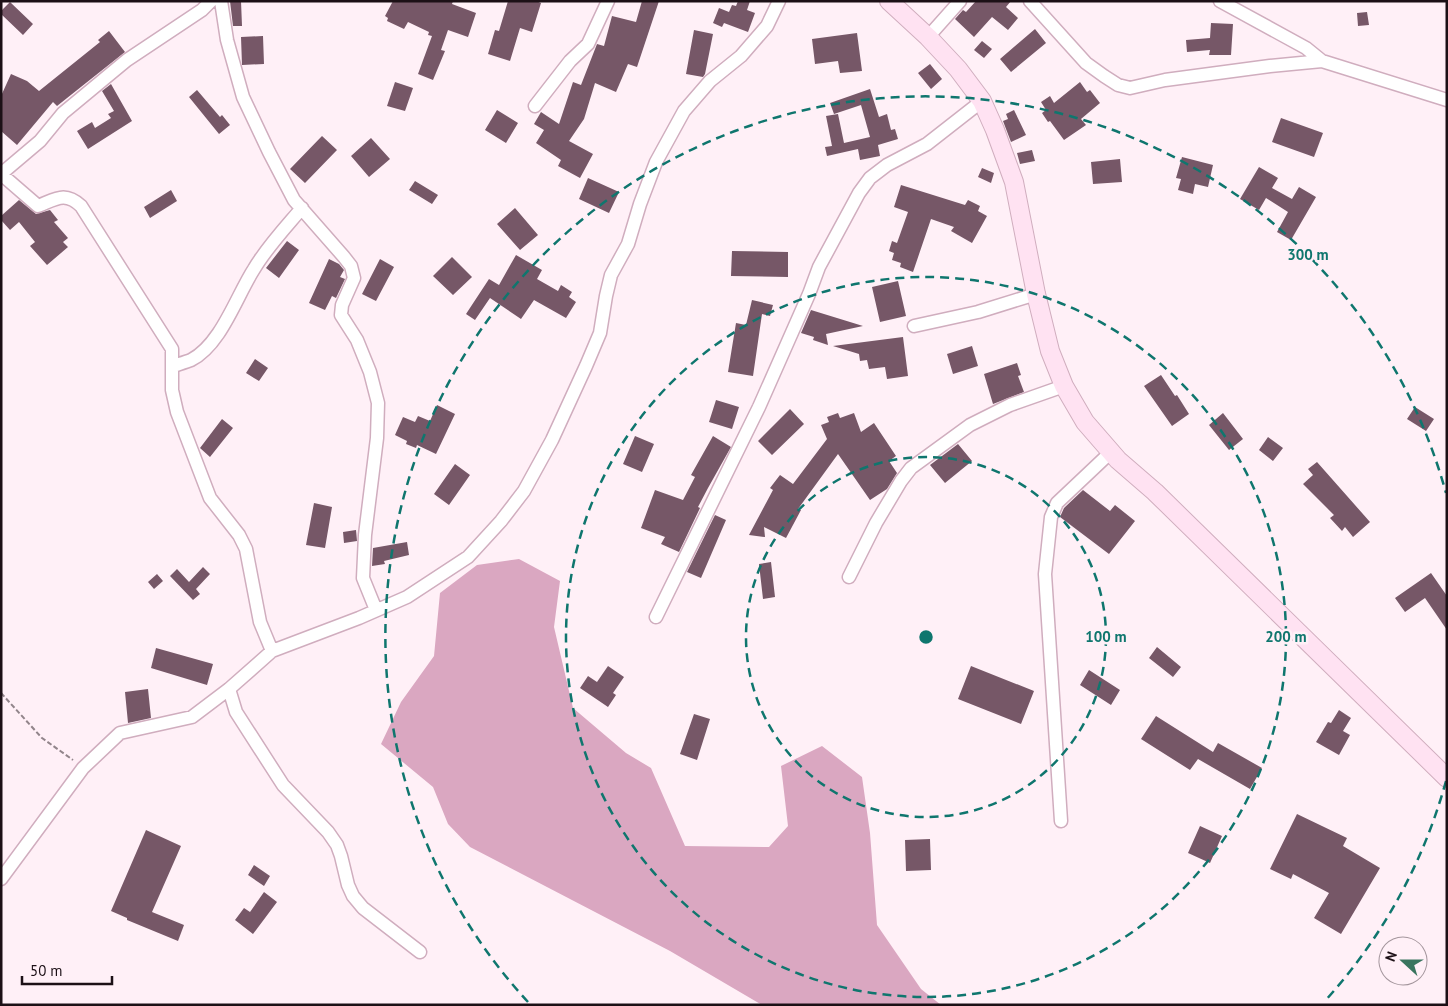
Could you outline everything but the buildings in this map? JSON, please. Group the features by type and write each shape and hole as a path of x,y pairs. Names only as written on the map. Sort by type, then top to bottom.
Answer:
{"main road":[{"path":"889,1 928,37 958,70 982,101 1014,182 1036,294 1050,351 1064,386 1085,422 1111,452 1155,492 1447,778"}],"street":[{"path":"211,1 202,10 127,60 62,113 40,140 1,174 38,206 60,197 72,198 81,206 172,349 172,390 176,412 210,498 239,535 246,549 260,622 272,650"},
{"path":"220,1 243,97 269,152 294,200 350,266 354,278 342,305 341,315 358,340 370,372 378,403 378,438 365,535 363,578 376,610"},
{"path":"535,106 570,60 588,44 608,1"},
{"path":"1,879 82,768 120,733 192,717 229,689 272,650 407,597 468,557 501,521 524,491 552,440 600,333 606,296 612,275 628,244 640,204 656,162 684,111 710,82 741,56 766,26 779,1"},
{"path":"928,37 960,1"},
{"path":"1030,1 1086,63 1118,84 1130,88 1165,80 1322,61"},
{"path":"1220,1 1306,48 1322,61 1447,100"},
{"path":"656,617 759,407 819,267 858,192 870,178 887,165 927,144 982,101"},
{"path":"173,366 193,359 210,344 223,327 253,270 267,249 302,208"},
{"path":"914,326 978,312 1036,294"},
{"path":"848,577 876,523 901,481 912,468 970,424 1010,405 1064,386"},
{"path":"1061,821 1045,574 1051,517 1057,503 1111,452"},
{"path":"229,689 236,712 283,785 328,832 337,846 353,896 363,908 420,952"}],"path":[{"path":"1,693 42,738 82,768"}],"shaded area":[{"path":"519,559 560,581 554,627 573,708 626,753 651,768 685,846 769,847 788,826 781,766 822,746 862,777 870,833 877,925 921,989 941,1005 762,1005 670,951 470,847 448,824 433,787 381,744 401,702 434,656 440,593 477,565"}]}
